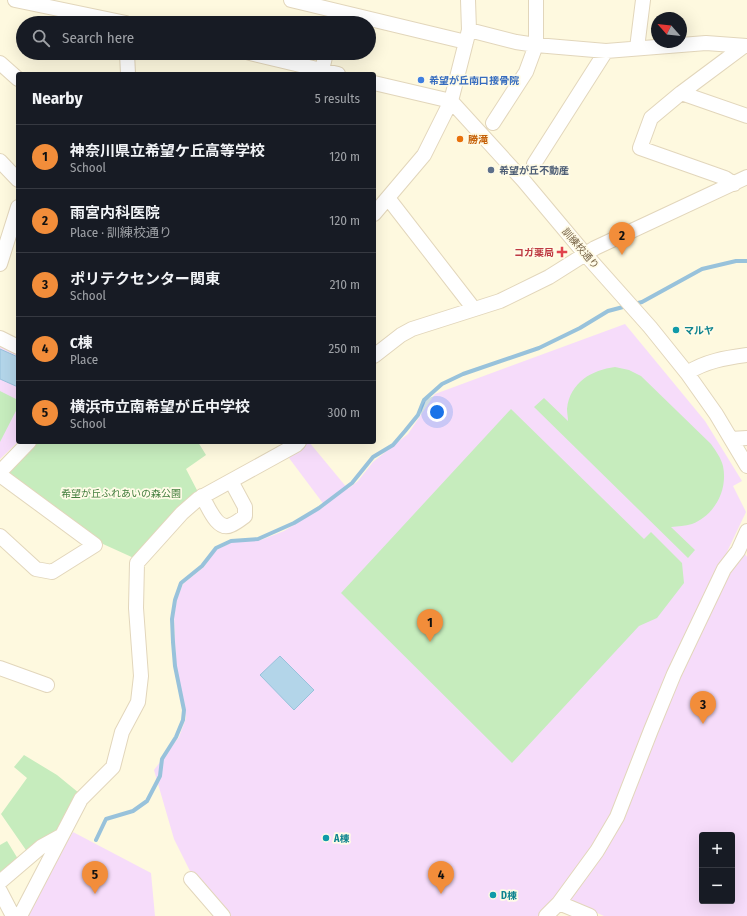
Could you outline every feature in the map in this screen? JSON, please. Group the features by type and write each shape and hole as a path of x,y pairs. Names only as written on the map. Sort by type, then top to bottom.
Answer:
{"street":[{"path":"14,0 50,4 97,16"},
{"path":"291,0 331,16"},
{"path":"376,212 424,155 450,101 467,36 468,0"},
{"path":"493,124 526,72 536,45 536,0"},
{"path":"637,48 643,0"},
{"path":"376,23 536,45 606,51 706,43 745,46"},
{"path":"734,184 725,178 640,148 651,118 681,93 745,46"},
{"path":"534,164 606,51"},
{"path":"127,60 128,72"},
{"path":"280,60 330,72"},
{"path":"322,70 324,60"},
{"path":"0,63 16,77"},
{"path":"376,83 450,101"},
{"path":"681,93 747,116"},
{"name":"訓練校通り","path":"450,101 523,180 585,254 650,327 687,373 716,414 747,466"},
{"path":"0,161 16,178"},
{"path":"376,354 401,335 412,329 500,301 529,288 578,260 585,254 747,177"},
{"path":"388,198 474,309"},
{"path":"0,264 16,213"},
{"path":"0,338 16,346"},
{"path":"687,373 696,367 723,358 747,355"},
{"path":"731,440 747,438"},
{"path":"0,472 27,444"},
{"path":"20,916 80,799 113,767 122,732 138,702 141,676 136,608 137,563 182,513 202,496 297,445"},
{"path":"0,475 95,545 52,572 36,569 0,536"},
{"path":"202,496 217,523 222,526 230,526 245,516 245,507 231,481"},
{"path":"546,916 597,851 617,817 674,674 724,568 738,552 747,531"},
{"path":"0,669 47,685"},
{"path":"0,882 41,847 61,836"},
{"path":"190,879 223,916"},
{"path":"0,891 13,916"},
{"path":"558,902 590,916"}],"shaded area":[{"path":"625,324 705,421 742,481 733,486 746,512 697,615 614,813 591,853 554,901 539,916 231,916 193,877 174,839 154,770 179,737 186,718 176,667 174,616 177,599 183,584 204,567 216,550 233,542 261,540 284,531 325,506 289,458 305,444 311,444 348,489 358,481 373,462 408,434 435,394"},
{"path":"0,342 16,350 16,444 0,459"},
{"path":"745,554 747,557 747,916 604,916 572,902 568,896 600,857 679,675 728,570"},
{"path":"73,832 151,873 155,916 25,916"}],"green space":[{"path":"615,367 629,370 641,376 711,444 722,463 724,484 718,501 713,508 707,515 692,524 671,527 695,550 688,558 534,407 544,398 568,421 567,409 569,400 577,385 590,374"},
{"path":"0,391 16,399 16,411 0,442"},
{"path":"511,409 644,539 651,532 682,563 684,583 657,618 639,626 512,763 341,593"},
{"name":"希望が丘ふれあいの森公園","path":"35,444 199,444 206,455 186,469 199,494 136,559 103,544 7,473"},
{"path":"24,755 57,775 79,793 53,838 28,853 1,814 27,778 14,767"},
{"path":"7,841 18,859 0,872 0,845"}],"water":[{"path":"0,349 16,356 16,386 0,379"},
{"path":"280,656 314,690 294,710 260,675"}],"waterway":[{"path":"96,840 106,819 133,811 147,801 160,776 162,759 176,737 183,720 184,710 175,666 173,642 172,619 175,600 181,583 202,566 216,548 231,541 258,539 294,523 319,508 352,483 373,457 393,445 418,415 424,400 442,384 463,374 539,348 580,328 608,311 642,302 702,269 736,261 747,261"}],"place":[{"name":"希望が丘南口接骨院","path":"421,80"},
{"name":"勝滝","path":"460,139"},
{"name":"希望が丘不動産","path":"491,170"},
{"name":"コガ薬局","path":"562,252"},
{"name":"雨宮内科医院","path":"622,255"},
{"name":"マルヤ","path":"676,330"},
{"name":"神奈川県立希望ケ丘高等学校","path":"430,642"},
{"name":"ポリテクセンター関東","path":"703,724"},
{"name":"A棟","path":"326,838"},
{"name":"横浜市立南希望が丘中学校","path":"95,894"},
{"name":"C棟","path":"441,894"},
{"name":"D棟","path":"493,895"}]}
